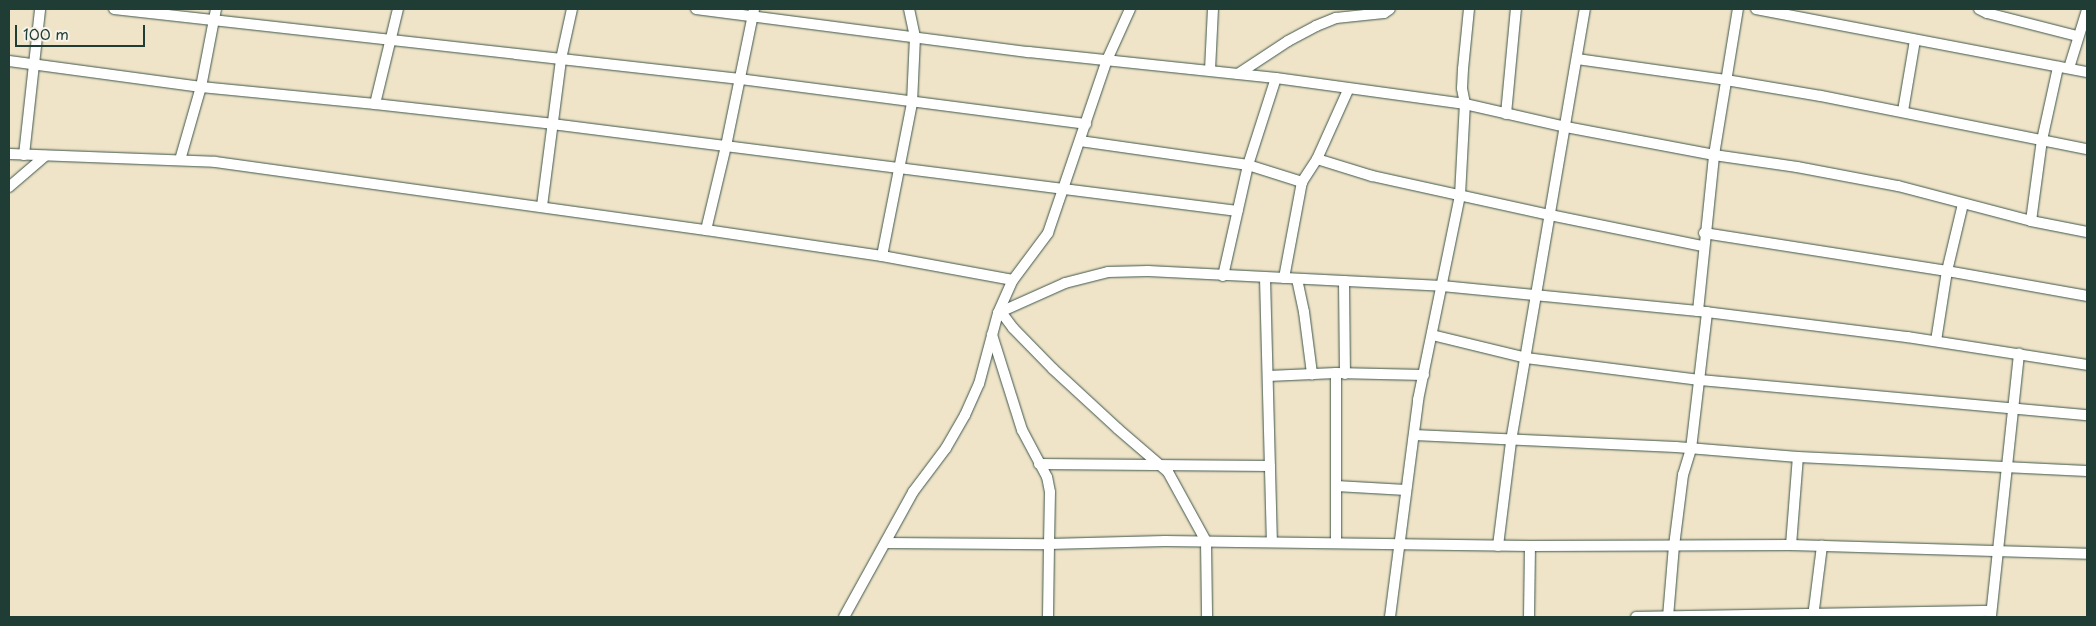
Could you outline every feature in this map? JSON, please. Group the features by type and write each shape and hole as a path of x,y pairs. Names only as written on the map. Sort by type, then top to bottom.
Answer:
{"street":[{"path":"24,155 40,9"},
{"path":"114,9 214,22 740,79 912,103 1086,124"},
{"path":"180,160 201,87 216,9"},
{"path":"375,104 398,9"},
{"path":"542,206 561,59 572,9"},
{"path":"696,9 753,12 915,37 1276,78 1348,90 1465,104 1566,127 1714,155 1797,167 1898,186 2031,221 2087,232"},
{"path":"882,256 912,103 915,37 909,9"},
{"path":"844,617 914,492 946,448 965,415 978,384 999,312 1013,280 1048,233 1107,60 1130,9"},
{"path":"1210,70 1213,9"},
{"path":"1238,74 1288,41 1316,26 1336,18 1372,16 1384,13 1390,9"},
{"path":"1390,617 1406,490 1424,375 1460,195 1465,104 1462,88 1463,69 1470,9"},
{"path":"1506,114 1516,9"},
{"path":"1498,546 1511,441 1585,9"},
{"path":"1668,616 1683,475 1691,449 1700,380 1704,234 1714,155 1738,9"},
{"path":"1756,9 1806,13 1914,40 2087,72"},
{"path":"1979,9 1987,14 2077,36"},
{"path":"2031,221 2042,140 2063,68 2087,10"},
{"path":"706,230 726,146 753,12"},
{"path":"1904,111 1914,40"},
{"path":"1577,59 1726,80 1904,111 2087,149"},
{"path":"9,61 201,87 552,124 1237,211"},
{"path":"1222,276 1248,165 1276,78"},
{"path":"1284,278 1302,182 1317,159 1348,90"},
{"path":"1080,141 1248,165 1302,182"},
{"path":"9,154 225,163 542,206 882,256 1013,280"},
{"path":"9,188 44,156"},
{"path":"1317,159 1372,176 1703,246"},
{"path":"1936,342 1947,271 1963,204"},
{"path":"1704,234 1947,271 2087,296"},
{"path":"999,312 1066,283 1108,272 1148,271 1442,286 1702,312 2019,353 2087,365"},
{"path":"1266,278 1272,541"},
{"path":"1296,279 1304,312 1312,374"},
{"path":"1336,543 1336,486 1344,281"},
{"path":"999,312 1012,328 1053,369 1118,429 1161,464 1176,485 1206,541 1207,617"},
{"path":"992,334 1022,430 1047,477 1050,492 1048,617"},
{"path":"1432,335 1526,358 1700,380 2087,415"},
{"path":"1636,617 1991,614 2019,353"},
{"path":"1268,376 1341,373 1424,375"},
{"path":"1414,436 2087,471"},
{"path":"1792,545 1798,457"},
{"path":"1039,464 1270,466"},
{"path":"1336,486 1406,490"},
{"path":"886,543 1049,544 1272,541 1498,546 1792,545 2087,554"},
{"path":"1529,617 1530,546"},
{"path":"1813,615 1822,546"}]}
